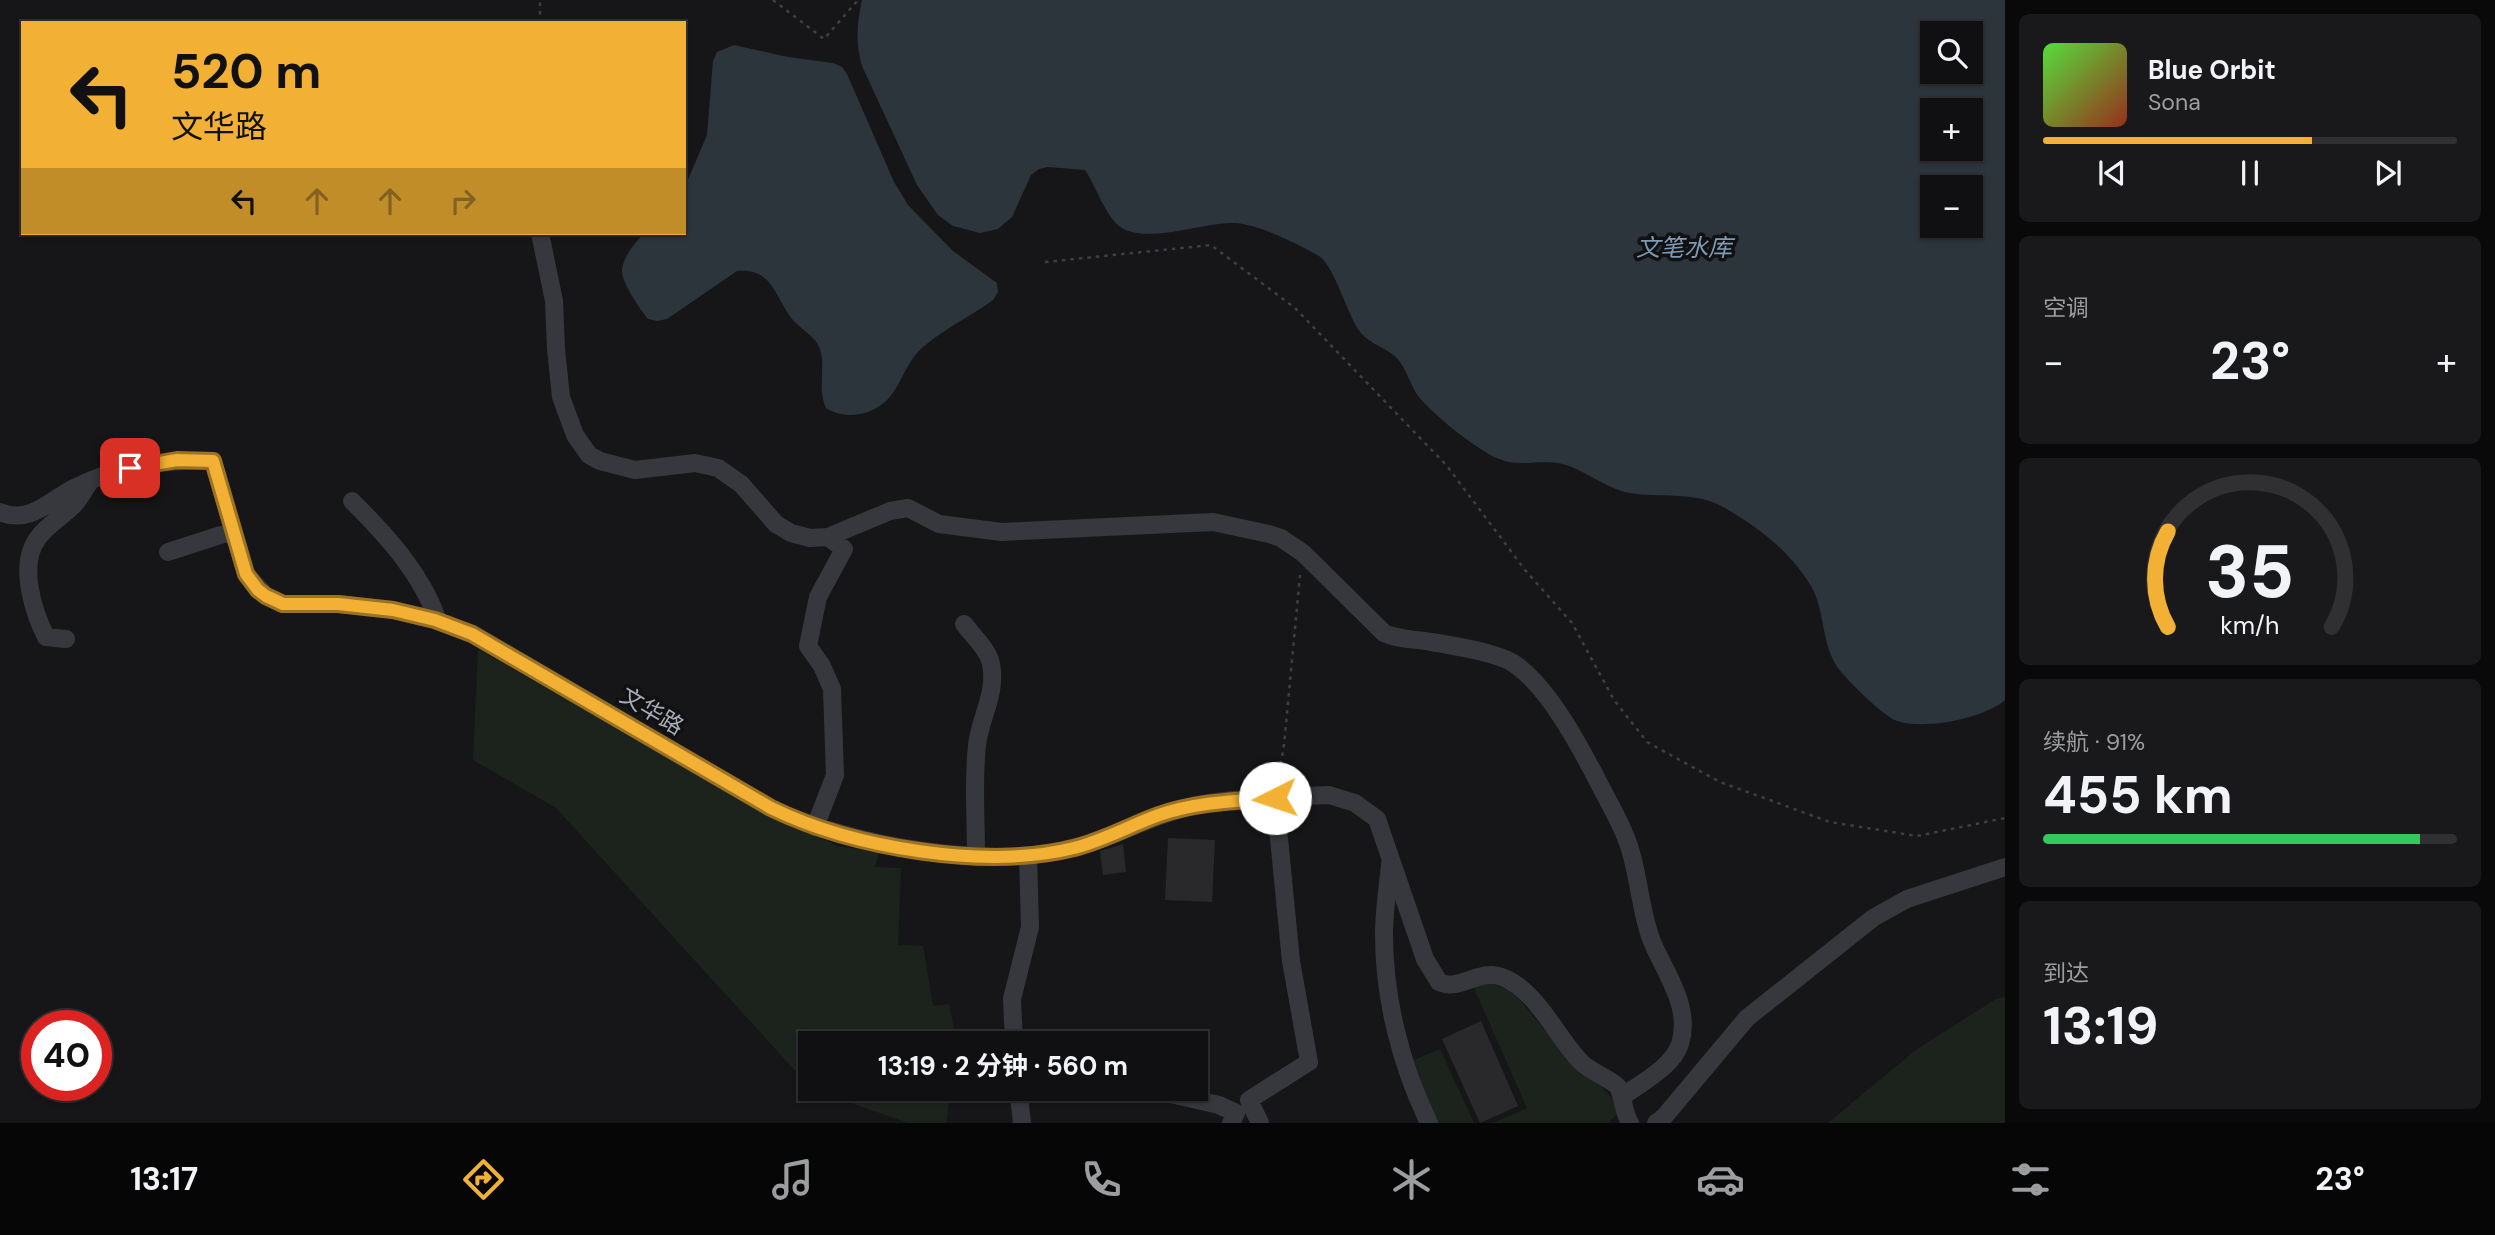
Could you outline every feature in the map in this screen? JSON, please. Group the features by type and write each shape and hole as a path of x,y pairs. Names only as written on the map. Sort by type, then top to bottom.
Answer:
{"street":[{"path":"540,235 554,300 561,397 575,435 589,455 600,461 635,470 695,463 718,468 741,484 776,524 791,533 810,538 828,537 890,511 908,508 939,524 1002,532 1213,522 1281,538 1303,553 1384,633 1501,657 1512,662 1538,687 1577,741 1626,839 1650,938 1674,987 1681,1010 1681,1040 1676,1052 1669,1062 1622,1097"},
{"name":"文华路","path":"0,512 14,516 30,514 90,481 130,468 177,460 213,461 246,574 258,590 274,601 283,604 365,606 438,621 496,646 771,808 815,827 898,847 976,855 1028,855 1078,847 1178,809 1219,802 1329,794 1355,803 1377,819 1390,858"},
{"path":"66,639 46,636 39,622 29,583 30,562 37,538 75,504 90,481"},
{"path":"352,501 408,565 432,604 438,621"},
{"path":"168,552 233,531"},
{"path":"815,827 835,775 831,682 808,646 818,597 844,549 828,537"},
{"path":"964,624 991,664 989,701 977,748 976,855"},
{"path":"1260,1123 1249,1100 1308,1062 1291,961 1275,798"},
{"path":"1014,1031 1013,999 1030,927 1028,855"},
{"path":"1390,858 1424,959 1439,982 1450,985 1494,975 1519,987 1585,1066 1614,1083 1622,1097 1630,1123"},
{"path":"1390,858 1384,933 1390,1000 1403,1059 1429,1123"},
{"path":"1656,1123 1664,1117 1747,1018 1873,918 1907,899 2005,867"},
{"path":"1019,1101 1022,1123"},
{"path":"1201,1101 1236,1113 1231,1123"}],"path":[{"path":"540,21 541,0"},
{"path":"773,0 824,39 858,0"},
{"path":"1045,262 1211,245 1295,309 1447,466 1525,570 1572,624 1614,700 1647,743 1720,782 1830,822 1917,836 2005,818"},
{"path":"1275,798 1284,745 1303,553"}],"shaded area":[{"path":"478,649 760,810 838,846 879,852 875,867 901,868 898,945 923,946 933,1006 949,1004 955,1031 798,1031 798,1074 556,808 473,760"},
{"path":"1491,983 1514,993 1581,1074 1601,1086 1614,1101 1617,1114 1608,1123 1493,1123 1527,1108 1473,986"},
{"path":"2005,997 2005,1123 1828,1123 1917,1049 1996,999"},
{"path":"1440,1049 1474,1123 1434,1123 1414,1060"},
{"path":"846,1101 949,1101 946,1123 908,1123"}],"water":[{"name":"文笔水库","path":"862,0 2005,0 2005,700 1983,713 1953,721 1922,724 1891,718 1864,696 1836,665 1811,586 1794,562 1761,531 1712,502 1689,497 1630,493 1611,487 1567,465 1551,462 1521,463 1490,455 1442,420 1416,393 1396,357 1362,334 1324,261 1279,236 1236,223 1159,233 1130,232 1114,221 1085,170 1048,167 1031,175 1012,217 998,229 980,233 953,226 938,215 917,185 862,66 858,25"},
{"path":"734,45 788,57 833,63 842,67 894,182 908,205 953,251 997,283 998,292 993,300 922,348 886,401 865,413 841,414 826,408 822,393 822,356 818,345 794,321 772,287 759,274 737,271 667,319 657,321 648,319 625,281 622,270 625,260 643,235 686,235 686,184 707,135 713,61 717,52"}],"building":[{"path":"1168,838 1215,840 1212,902 1165,900"},
{"path":"1123,844 1126,872 1103,875 1100,851"},
{"path":"1481,1021 1518,1106 1480,1123 1442,1039"}],"route":[{"path":"130,468 177,460 213,461 246,574 258,590 274,601 283,604 365,606 448,624 496,646 771,808 836,834 898,847 1018,856 1078,847 1178,809 1219,802 1275,798"}]}
